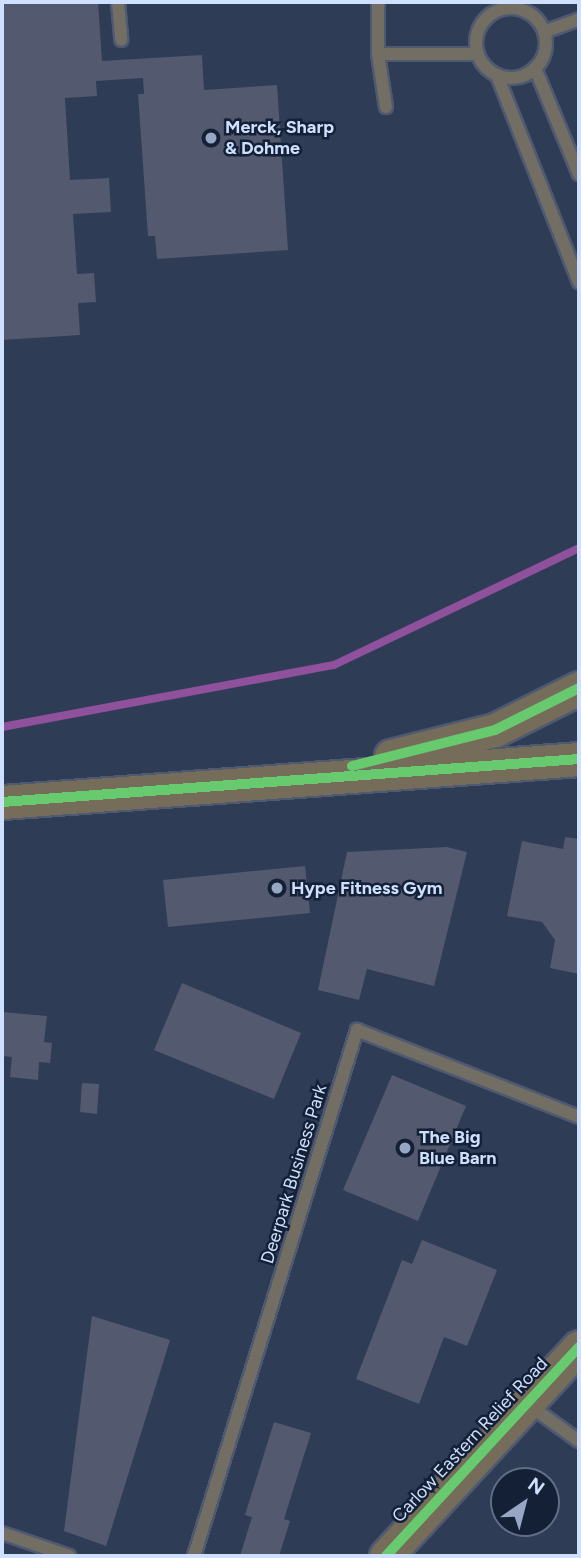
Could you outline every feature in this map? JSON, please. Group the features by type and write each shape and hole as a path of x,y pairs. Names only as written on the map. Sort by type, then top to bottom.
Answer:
{"main road":[{"path":"307,778 495,730 579,688"},
{"path":"2,802 579,759"},
{"name":"Carlow Eastern Relief Road","path":"386,1556 529,1405 579,1347"}],"lane":[{"path":"118,2 121,40"},
{"path":"378,4 378,54 386,107"},
{"path":"497,75 517,78 535,68 545,51 544,32 521,10 500,10 482,23 476,44 478,54 497,75 579,282"},
{"path":"544,32 579,19"},
{"path":"378,54 478,54"},
{"path":"535,68 579,174"},
{"name":"Deerpark Business Park","path":"194,1556 357,1030 579,1117"},
{"path":"529,1405 579,1441"},
{"path":"2,1533 69,1556"}],"building":[{"name":"Merck, Sharp & Dohme","path":"2,2 98,2 102,61 202,55 204,90 277,85 288,250 157,259 155,236 148,236 138,94 144,94 143,78 96,81 97,96 65,98 70,180 109,178 111,212 73,214 77,274 94,273 96,302 78,303 80,335 2,340"},
{"path":"565,837 579,839 579,974 550,968 555,940 542,922 507,916 522,841 563,849"},
{"path":"447,847 467,852 434,986 367,969 359,1000 318,990 347,852"},
{"path":"305,866 310,913 168,927 163,880"},
{"path":"182,983 301,1033 274,1099 154,1050"},
{"path":"2,1012 47,1016 44,1042 52,1043 50,1063 39,1062 38,1080 10,1077 12,1057 2,1056"},
{"name":"The Big Blue Barn","path":"392,1075 466,1106 418,1221 343,1190"},
{"path":"82,1083 99,1084 97,1114 80,1112"},
{"path":"422,1240 497,1270 467,1346 444,1337 419,1404 356,1379 402,1260 412,1264"},
{"path":"92,1316 170,1340 106,1546 64,1531"},
{"path":"274,1422 311,1433 284,1519 290,1521 279,1556 240,1556 252,1517 245,1515"}],"waterway":[{"path":"2,727 334,665 579,548"}],"cycle path":[{"path":"352,766 495,730 579,688"},
{"path":"2,802 579,759"},
{"path":"386,1556 579,1347"}],"place":[{"name":"Merck, Sharp & Dohme","path":"211,138"},
{"name":"Hype Fitness Gym","path":"277,888"},
{"name":"The Big Blue Barn","path":"405,1148"}]}
